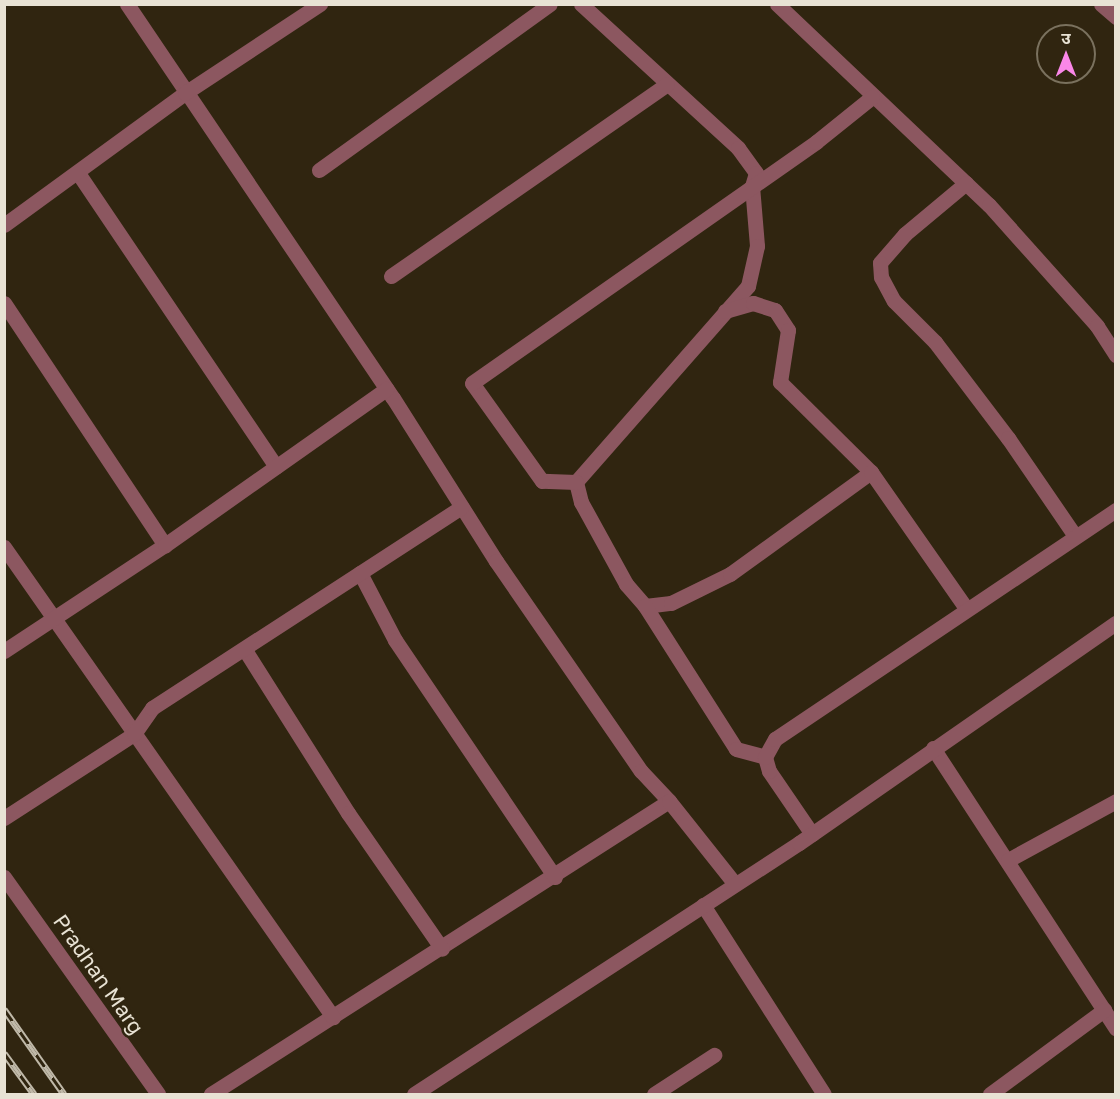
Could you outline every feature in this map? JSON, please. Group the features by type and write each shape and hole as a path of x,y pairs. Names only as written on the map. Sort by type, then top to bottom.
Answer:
{"street":[{"path":"127,4 641,771 669,801 735,884"},
{"path":"4,225 185,93 320,4"},
{"path":"319,171 550,4"},
{"path":"576,482 748,286 757,246 752,186 756,173 738,148 581,4"},
{"path":"777,4 872,97 966,183 1097,326 1116,355"},
{"path":"1101,4 1116,17"},
{"path":"391,276 667,84"},
{"path":"576,482 542,481 472,383 816,142 872,97"},
{"path":"78,173 276,466"},
{"path":"966,183 905,234 880,263 881,277 894,301 935,342 1008,438 1075,536"},
{"path":"4,303 165,545"},
{"path":"725,311 753,303 775,310 788,330 780,382 871,472 966,608"},
{"path":"4,651 165,545 386,389"},
{"path":"645,606 671,603 730,574 871,472"},
{"path":"576,482 581,502 626,584 645,606 736,749 765,757"},
{"path":"4,818 134,734 152,708 245,650 462,507"},
{"path":"812,834 769,771 765,757 775,739 966,608 1116,510"},
{"path":"4,547 333,1017"},
{"path":"360,573 395,640 555,877"},
{"path":"414,1095 812,834 1116,623"},
{"path":"245,650 348,813 442,949"},
{"path":"933,748 1116,1029"},
{"path":"211,1095 555,877 669,801"},
{"path":"1008,860 1116,801"},
{"name":"Pradhan Marg","path":"4,877 158,1095"},
{"path":"703,905 824,1095"},
{"path":"990,1095 1104,1010"},
{"path":"663,1092 714,1055"}],"railway":[{"path":"4,1009 64,1094"},
{"path":"4,1053 34,1094"}]}
